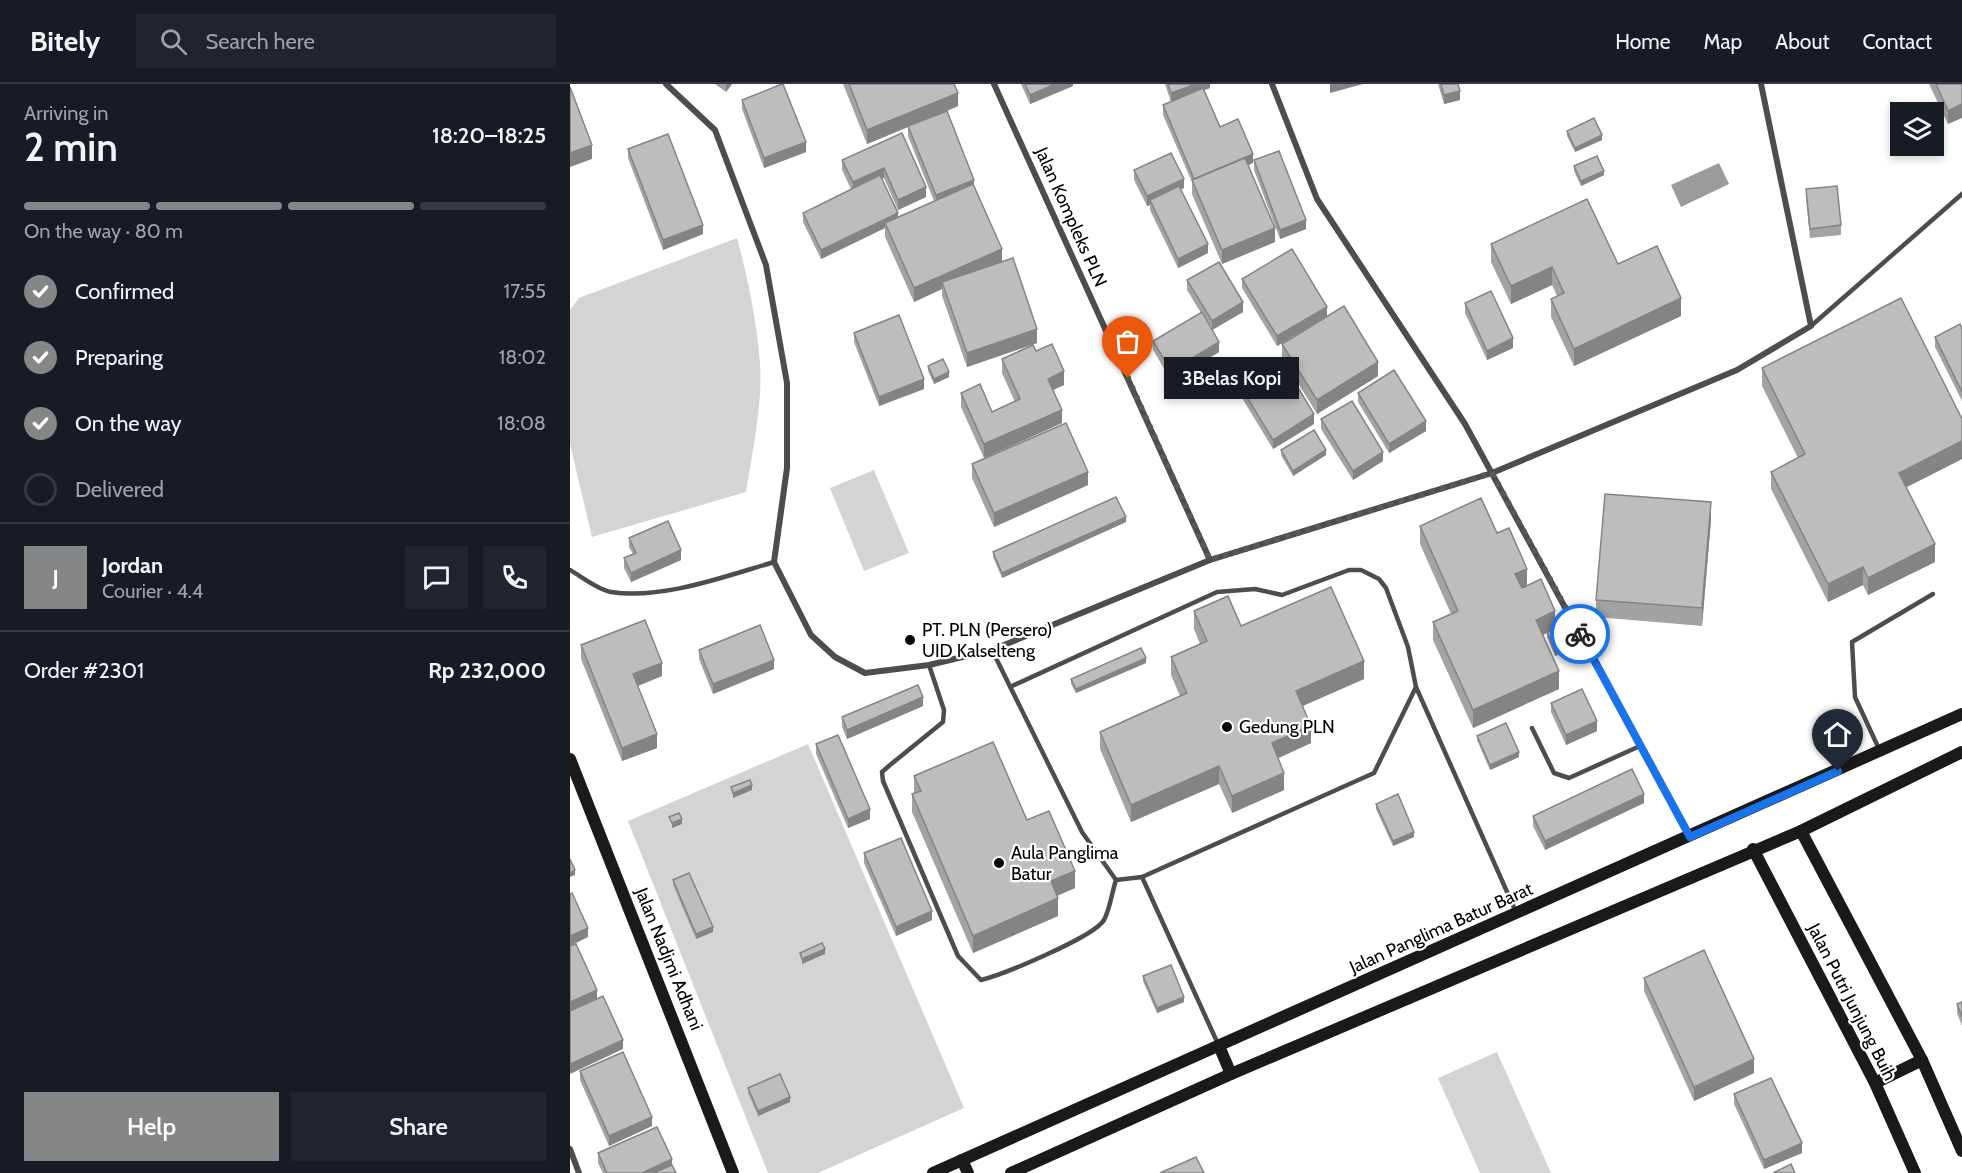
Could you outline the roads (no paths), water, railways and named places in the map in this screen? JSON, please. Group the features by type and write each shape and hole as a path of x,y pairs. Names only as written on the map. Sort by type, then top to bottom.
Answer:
{"main road":[{"name":"Jalan Panglima Batur Barat","path":"933,1173 1962,714"},
{"path":"1011,1173 1231,1074 1753,849 1802,831 1962,752"},
{"name":"Jalan Nadjmi Adhani","path":"570,759 733,1173"},
{"name":"Jalan Putri Junjung Buih","path":"1802,831 1922,1060 1962,1151"},
{"name":"Jalan Putri Junjung Buih","path":"1753,849 1875,1083 1915,1173"},
{"path":"1219,1046 1231,1074"},
{"path":"1875,1083 1922,1060"},
{"path":"963,1160 968,1173"}],"street":[{"path":"666,84 715,130 766,265 787,383 787,468 774,562 812,635 835,657 864,673 929,665 992,650 1210,560 1492,473 1737,370 1811,326 1761,84"},
{"name":"Jalan Kompleks PLN","path":"994,84 1210,560"},
{"path":"1272,84 1317,199 1465,424 1690,837"},
{"path":"570,1149 579,1173"}],"lane":[{"path":"1811,326 1962,194"},
{"path":"570,570 608,592 640,594 704,582 774,562"},
{"path":"1010,687 1217,592 1255,589 1282,594 1349,570 1360,570 1379,579 1386,588 1408,647 1416,687 1516,914"},
{"path":"1881,752 1855,698 1852,642 1933,594"},
{"path":"992,650 1082,832 1116,880"},
{"path":"929,665 944,710 943,722 882,772 883,781 958,956 981,980 1001,976 1083,935 1103,922 1116,880"},
{"path":"1116,880 1142,877 1374,773 1416,687"},
{"path":"1532,728 1554,773 1569,778 1640,746"},
{"path":"1142,877 1219,1046"}],"place":[{"name":"3Belas Kopi","path":"1128,378"},
{"name":"PT. PLN (Persero) UID Kalselteng","path":"910,640"},
{"name":"Gedung PLN","path":"1227,727"},
{"name":"Aula Panglima Batur","path":"999,863"}]}
